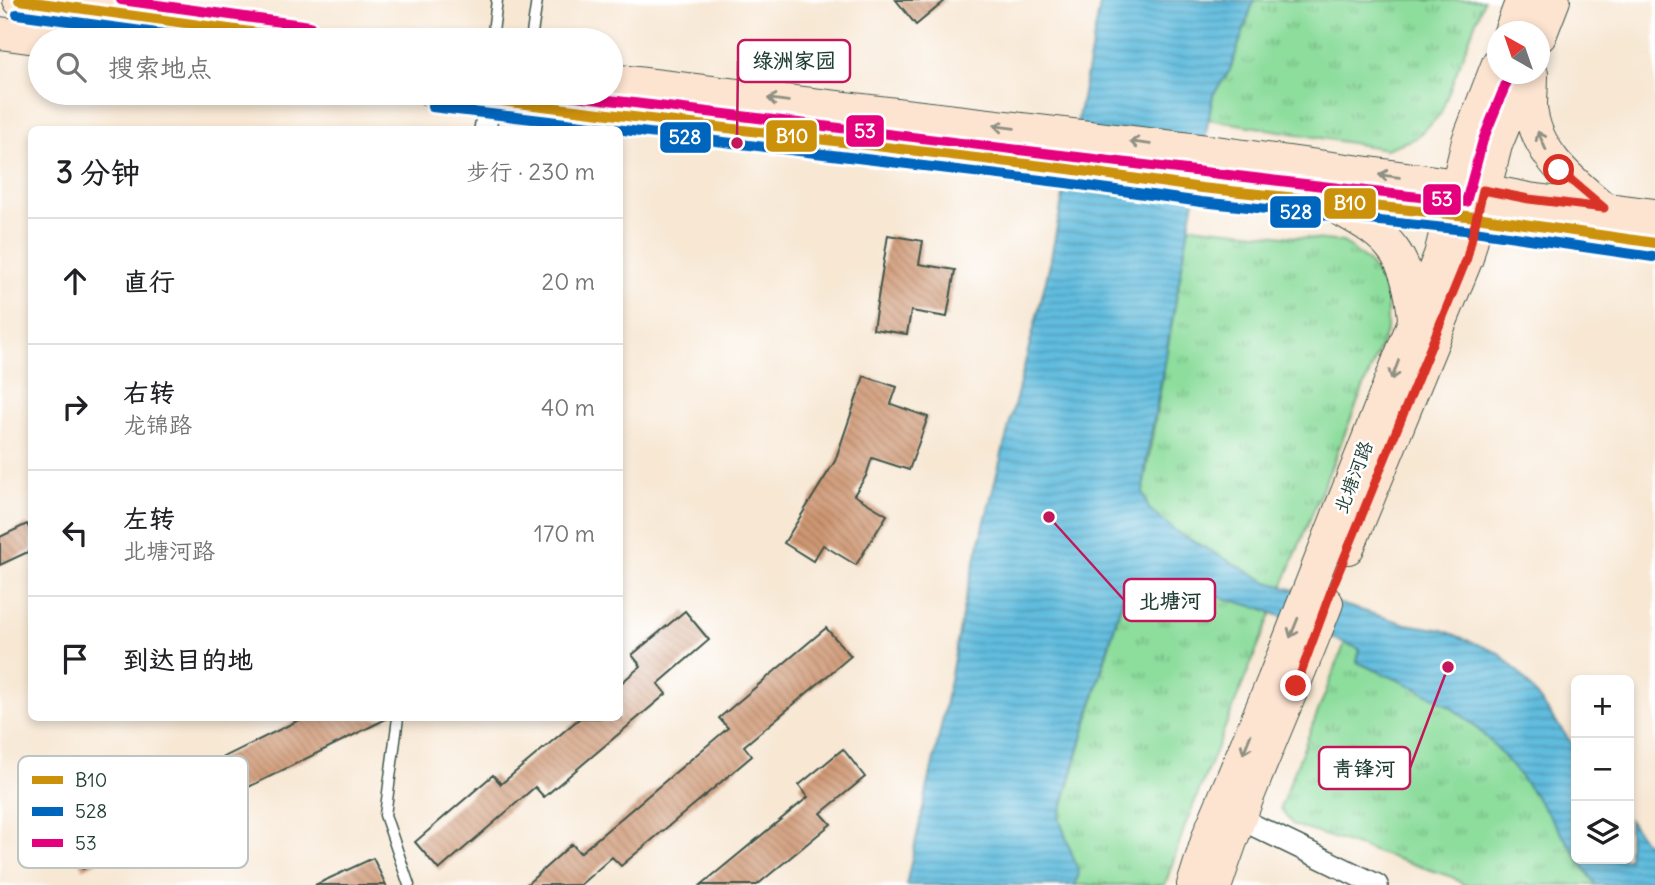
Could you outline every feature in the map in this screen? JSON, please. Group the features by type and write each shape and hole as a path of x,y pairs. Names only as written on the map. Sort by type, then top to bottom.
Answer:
{"main road":[{"path":"19,0 221,28"},
{"path":"1514,21 1522,0"},
{"path":"1545,21 1554,0"},
{"path":"0,33 28,37"},
{"path":"623,81 1207,151 1466,201 1518,225 1655,243"},
{"name":"北塘河路","path":"1325,579 1467,258 1468,141 1489,84"},
{"name":"北塘河路","path":"1216,885 1230,814 1325,579 1414,321 1440,255 1496,145 1521,84"},
{"path":"1532,84 1531,110 1541,142 1559,170 1604,208"},
{"path":"489,108 1068,169 1202,188 1320,200 1529,199 1655,215"},
{"path":"1320,200 1369,224 1385,238 1398,255 1411,286 1414,321"},
{"name":"北塘河路","path":"1193,885 1209,834 1230,814"}],"street":[{"path":"1230,814 1377,885"}],"lane":[{"path":"494,28 497,0"},
{"path":"533,28 537,0"},
{"path":"398,721 385,815 409,885"}],"green space":[{"path":"1254,0 1484,0 1440,115 1416,138 1386,149 1208,119 1213,95 1230,70"},
{"path":"1189,226 1343,242 1368,262 1387,288 1387,330 1186,823 1165,885 1075,885 1079,873 1059,819 1126,588"},
{"path":"1345,643 1360,649 1357,662 1434,697 1466,719 1488,739 1529,787 1565,838 1571,847 1571,864 1582,864 1596,885 1464,885 1452,877 1293,825 1280,808"}],"water":[{"path":"1101,0 1254,0 1230,70 1213,95 1146,463 1143,492 1149,509 1178,533 1265,581 1406,624 1443,630 1499,653 1522,676 1571,742 1571,848 1517,772 1464,717 1434,697 1357,662 1360,649 1263,609 1166,582 1148,583 1125,589 1059,818 1079,873 1075,885 906,885 942,722 965,600 1049,268"},
{"path":"1634,827 1655,855 1655,885 1596,885 1582,864 1634,864"}],"building":[{"path":"896,0 946,0 916,25"},
{"path":"888,235 923,241 919,264 955,270 947,317 911,311 907,334 873,329"},
{"path":"864,376 897,387 891,404 928,417 909,470 872,458 866,476 854,495 887,515 856,565 823,545 813,561 784,543 835,461"},
{"path":"27,524 28,552 0,565 0,537"},
{"path":"685,611 709,640 658,684 666,694 544,797 535,787 439,870 415,842 493,775 501,784 576,721 623,721 623,681 641,666 632,655"},
{"path":"826,628 851,656 744,746 752,756 621,866 612,857 580,885 526,885 572,844 580,853 728,728 719,718"},
{"path":"297,721 382,721 248,787 248,756 226,756"},
{"path":"843,749 865,777 821,813 831,824 757,885 701,885 808,797 799,785"},
{"path":"373,858 386,885 315,885"}],"transit line":[{"name":"B10","path":"19,0 221,28"},
{"name":"53","path":"121,0 310,26"},
{"name":"528","path":"17,14 120,28"},
{"name":"53","path":"623,102 1466,202 1483,140 1506,84"},
{"name":"B10","path":"534,105 1068,169 1202,188 1476,217 1655,243"},
{"name":"528","path":"432,107 590,126"},
{"name":"528","path":"623,130 1066,183 1201,202 1474,231 1653,257"}],"place":[{"name":"绿洲家园","path":"737,143"},
{"name":"北塘河","path":"1049,517"},
{"name":"青锋河","path":"1448,667"}],"route":[{"path":"1296,686 1334,583 1467,258 1483,190 1529,199 1604,208 1559,170"}]}
